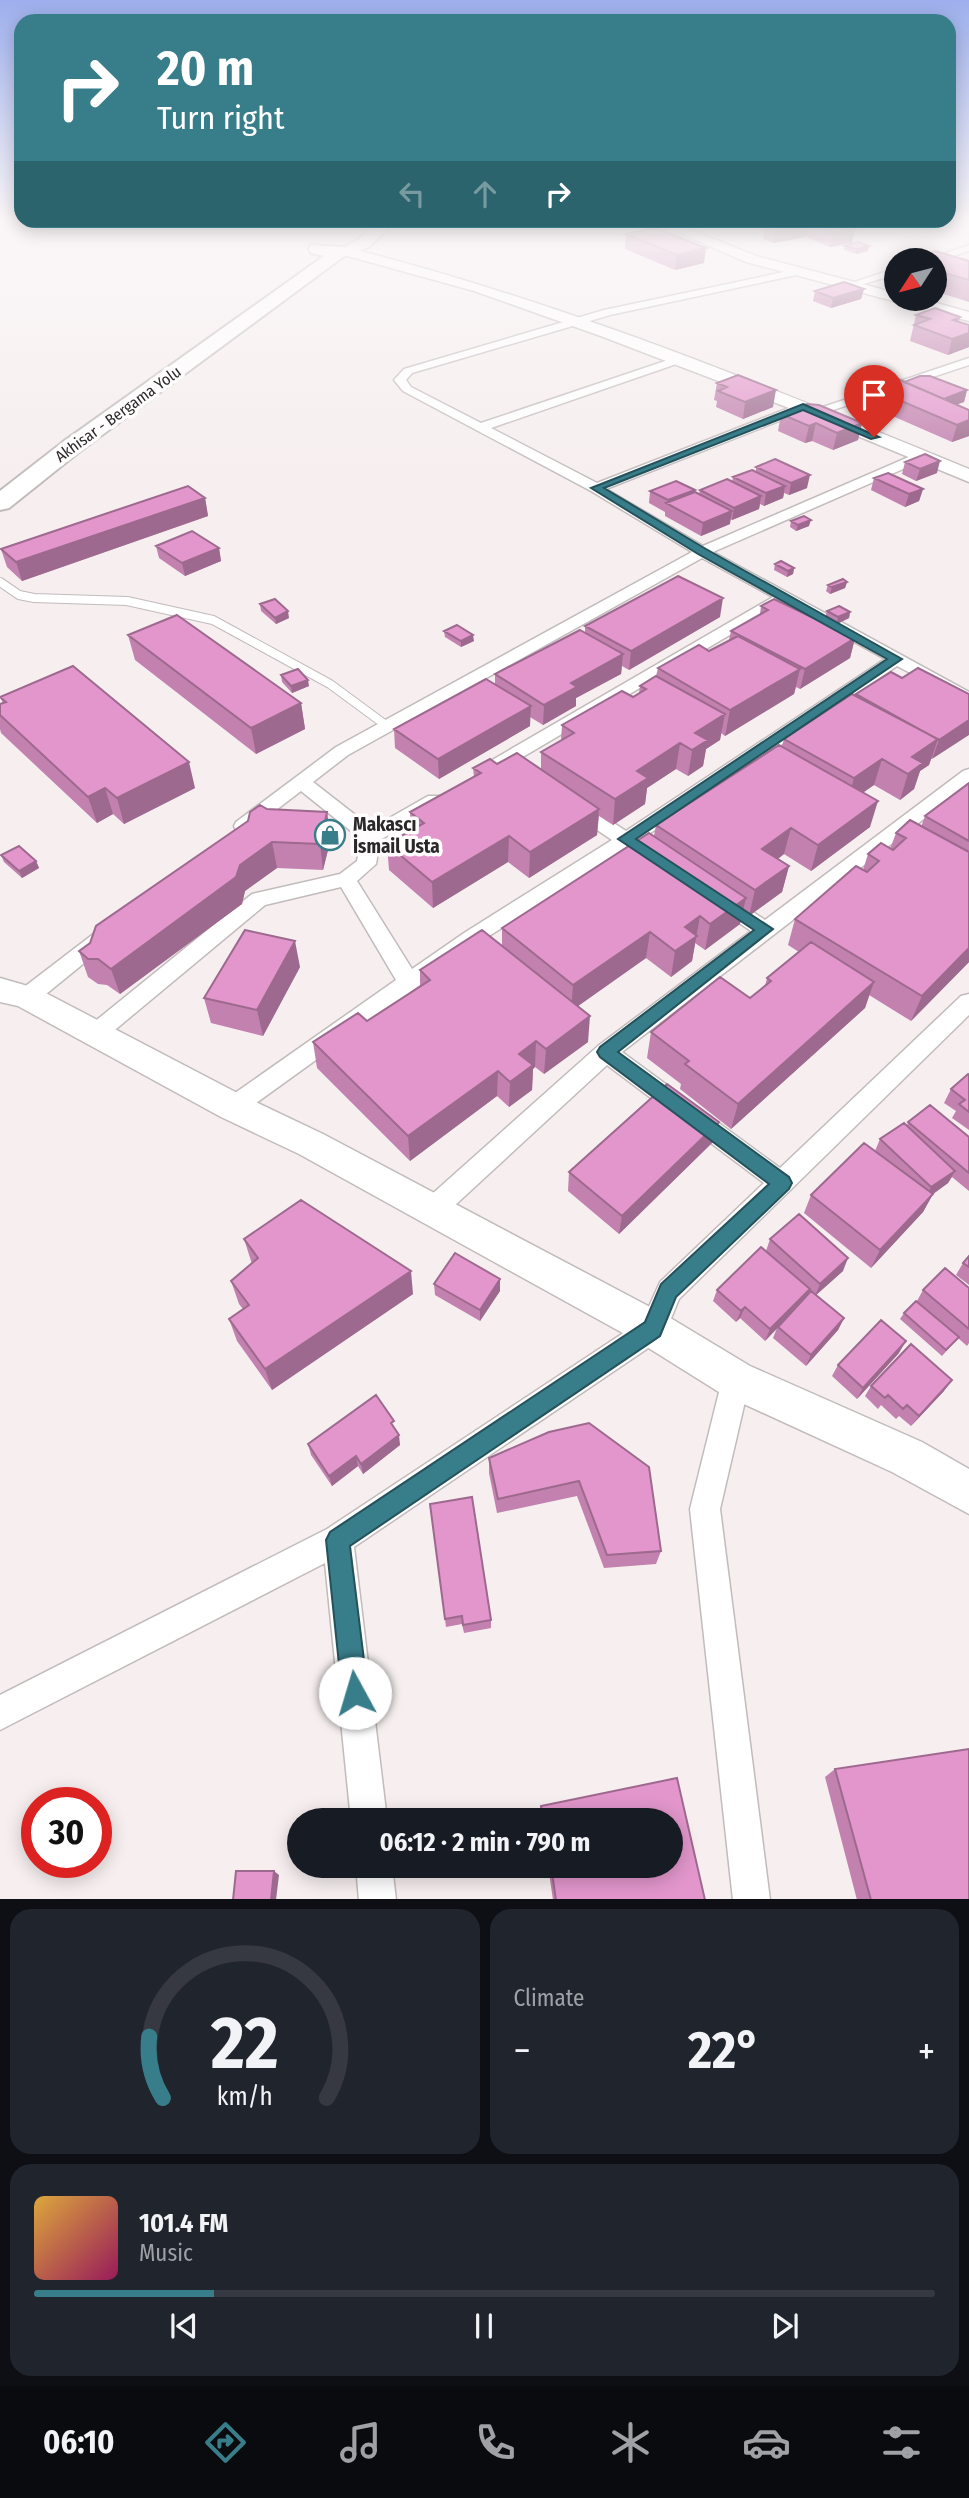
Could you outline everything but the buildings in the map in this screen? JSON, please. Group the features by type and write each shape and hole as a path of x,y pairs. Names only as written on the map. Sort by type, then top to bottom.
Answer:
{"highway":[{"name":"Akhisar - Bergama Yolu","path":"0,478 225,311"},
{"name":"Akhisar - Bergama Yolu","path":"0,503 71,447 265,311"}],"main road":[{"path":"543,311 803,407 969,476"},
{"path":"576,311 829,407 969,465"},
{"path":"947,311 969,317"},
{"path":"13,994 96,1032 233,1107 311,1144 653,1329 736,1380 907,1457 969,1493"}],"street":[{"path":"616,311 408,371 400,380 407,389 596,488 702,552 969,699"},
{"path":"479,428 678,360"},
{"path":"829,407 969,361"},
{"path":"596,488 803,407"},
{"path":"234,833 342,751 702,552 922,456"},
{"path":"480,775 783,597"},
{"path":"233,1107 471,938 626,839 896,659"},
{"path":"504,761 526,775"},
{"path":"431,1211 606,1052 969,775"},
{"path":"300,781 372,836"},
{"path":"96,1032 259,899 346,879 366,864 372,836 456,789"},
{"path":"559,797 649,855"},
{"path":"346,879 409,983"},
{"path":"707,892 765,929"},
{"path":"13,994 114,928"},
{"path":"0,1713 338,1540 653,1329 668,1291 969,1002"},
{"path":"606,1052 782,1183"},
{"path":"736,1380 705,1509 752,1899"},
{"path":"338,1540 368,1808"},
{"path":"375,1878 378,1899"}],"lane":[{"path":"0,582 19,595 34,598 127,601 213,620 330,684 387,726"}],"place":[{"name":"Makascı İsmail Usta","path":"330,835"}],"route":[{"path":"355,1693 338,1540 653,1329 668,1291 782,1183 606,1052 765,929 626,839 896,659 702,552 596,488 803,407 874,437"}]}
